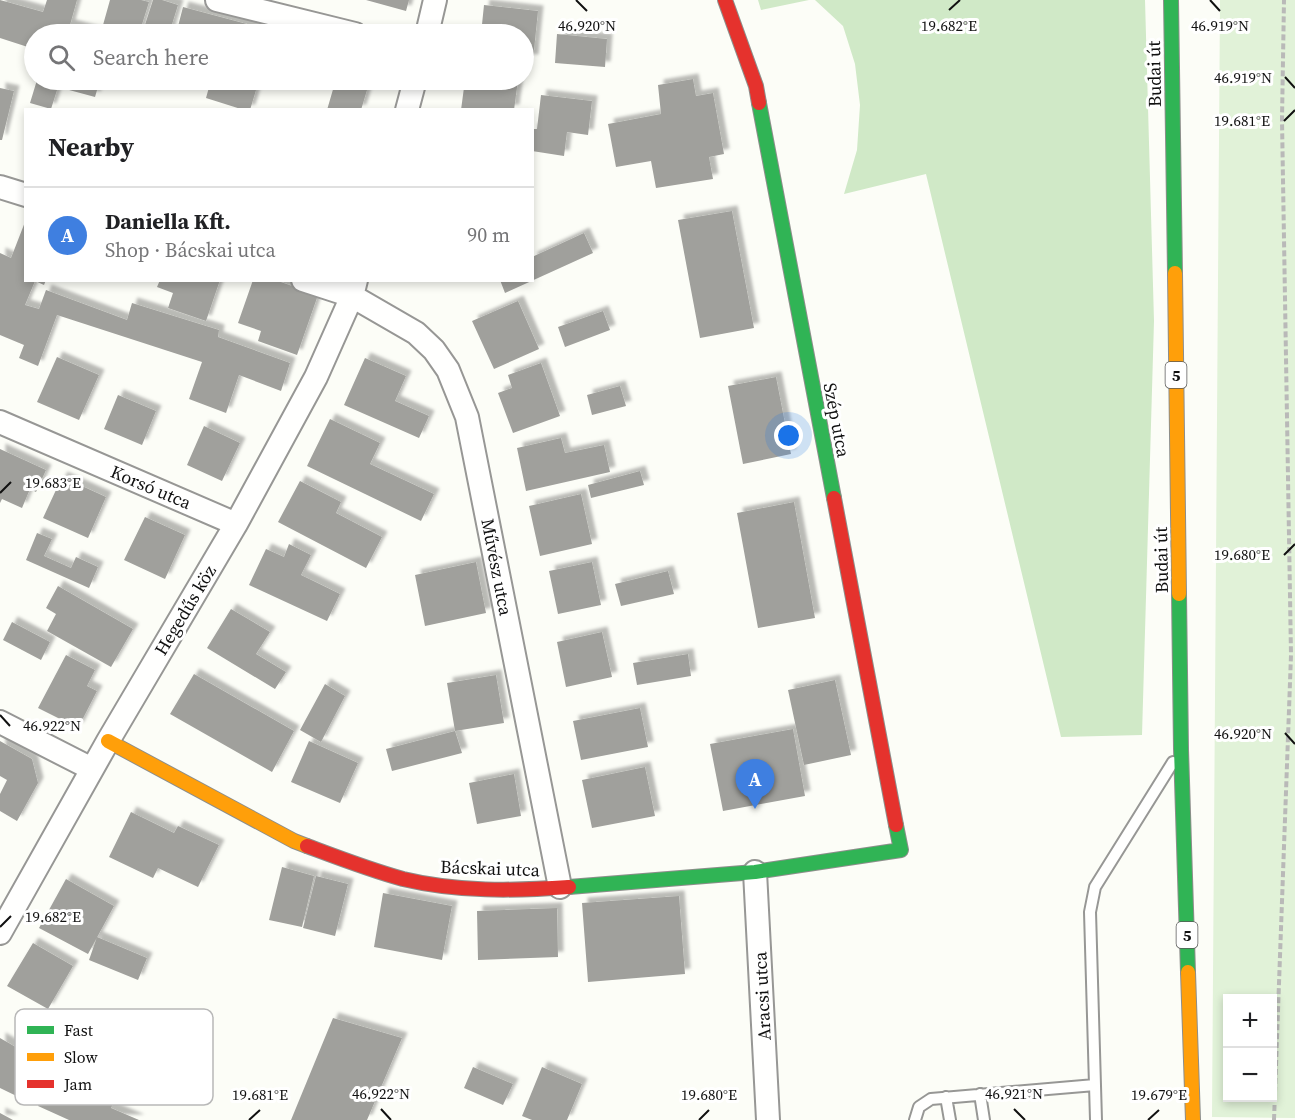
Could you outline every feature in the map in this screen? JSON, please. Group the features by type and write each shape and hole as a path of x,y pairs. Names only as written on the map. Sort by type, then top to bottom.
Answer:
{"street":[{"path":"218,0 315,24"},
{"path":"429,24 435,0"},
{"name":"Szép utca","path":"725,0 756,86 901,850"},
{"name":"Budai út","path":"1171,0 1181,750 1193,1120"},
{"path":"408,108 413,90"},
{"path":"0,187 24,194"},
{"name":"Művész utca","path":"316,282 354,288 416,333 434,350 448,370 467,417 560,887"},
{"name":"Hegedűs köz","path":"0,933 108,741 236,524 316,377 354,288"},
{"name":"Korsó utca","path":"0,422 236,524"},
{"path":"0,722 92,769"},
{"name":"Bácskai utca","path":"108,741 294,841 352,863 404,879 447,887 525,890 755,872 901,850"},
{"name":"Aracsi utca","path":"755,872 768,1120"}],"lane":[{"path":"1096,1120 1090,912 1095,886 1181,750"},
{"path":"915,1120 919,1107 928,1100 1095,1085"},
{"path":"980,1094 984,1120"},
{"path":"946,1097 950,1120"}],"path":[{"path":"1274,1120 1292,655 1282,120 1284,0"}],"green space":[{"path":"758,0 809,0 761,10"},
{"path":"815,0 1145,0 1154,321 1142,735 1061,737 926,174 844,194 857,150 860,105 855,64 843,26"},
{"path":"1220,0 1295,0 1295,1118 1212,1117"}],"building":[{"path":"0,0 43,12 47,0 77,0 70,24 24,24 24,46 0,38"},
{"path":"110,0 149,2 142,24 103,24"},
{"path":"153,0 178,5 172,24 145,24"},
{"path":"366,0 409,0 406,11"},
{"path":"484,5 538,11 534,50 534,24 482,24"},
{"path":"183,7 246,24 179,24"},
{"path":"557,34 607,39 605,67 555,63"},
{"path":"693,79 696,96 713,93 724,154 709,157 713,179 656,188 651,161 616,167 608,124 661,114 658,85"},
{"path":"0,88 14,91 2,140 0,140"},
{"path":"34,90 57,90 51,108 30,103"},
{"path":"69,90 97,90 95,97"},
{"path":"208,90 256,90 251,108 238,108 206,98"},
{"path":"333,90 367,90 362,108 328,108"},
{"path":"464,90 517,90 514,108 461,108"},
{"path":"541,95 592,101 588,135 567,132 564,156 534,151 534,129 537,129"},
{"path":"732,211 754,328 700,338 678,220"},
{"path":"24,225 24,282 35,282 25,305 39,309 46,290 127,320 132,303 219,330 218,337 290,363 281,391 239,375 226,413 189,399 202,362 57,315 38,366 19,358 24,345 0,335 0,253 11,258"},
{"path":"584,233 593,253 534,280 534,256"},
{"path":"159,282 219,282 206,321 168,308 173,293 157,287"},
{"path":"252,282 281,282 318,295 297,355 258,341 261,331 238,323"},
{"path":"501,282 529,282 505,293"},
{"path":"518,301 539,349 494,369 472,321"},
{"path":"603,311 610,330 565,347 558,327"},
{"path":"57,357 99,375 79,420 37,402"},
{"path":"365,358 406,376 395,401 429,416 419,438 344,405"},
{"path":"541,363 560,416 513,433 498,393 512,388 508,375"},
{"path":"776,377 791,454 743,464 728,386"},
{"path":"620,386 626,406 592,415 587,395"},
{"path":"118,395 156,411 142,445 104,429"},
{"path":"330,419 380,443 370,464 434,494 421,521 307,466"},
{"path":"204,426 240,443 222,481 187,465"},
{"path":"561,438 565,453 604,445 610,472 526,491 517,448"},
{"path":"0,449 46,470 36,492 30,489 22,508 2,499 0,503"},
{"path":"640,471 644,485 591,498 588,485"},
{"path":"62,477 106,497 88,538 43,518"},
{"path":"300,481 341,502 336,513 382,537 366,568 278,522"},
{"path":"581,494 592,544 540,556 529,506"},
{"path":"794,502 815,618 758,628 737,513"},
{"path":"145,517 185,535 165,579 124,560"},
{"path":"37,533 52,539 44,556 71,568 76,557 98,567 89,588 26,560"},
{"path":"289,544 311,555 301,575 340,594 327,621 249,585 266,549 284,557"},
{"path":"476,562 486,613 425,626 415,575"},
{"path":"592,562 601,605 558,614 549,571"},
{"path":"668,571 674,594 621,606 615,584"},
{"path":"58,586 133,629 111,667 47,631 56,614 46,608"},
{"path":"231,609 270,632 256,654 286,672 275,689 207,648"},
{"path":"12,622 50,642 41,660 3,640"},
{"path":"602,632 612,677 566,687 557,642"},
{"path":"688,654 691,676 637,685 633,663"},
{"path":"66,655 95,670 87,686 97,691 78,728 38,708"},
{"path":"194,674 294,731 272,772 170,714"},
{"path":"496,675 504,723 455,731 447,683"},
{"path":"835,680 851,755 804,765 788,690"},
{"path":"325,684 345,696 321,742 300,730"},
{"path":"640,708 648,747 581,760 573,721"},
{"path":"793,729 805,796 723,811 710,744"},
{"path":"455,731 462,753 392,771 386,749"},
{"path":"0,741 32,759 38,783 17,821 0,811 0,794 7,780 0,776"},
{"path":"309,741 358,763 340,803 291,782"},
{"path":"645,767 655,816 592,828 582,780"},
{"path":"514,774 521,816 477,824 469,783"},
{"path":"131,812 174,833 178,826 219,845 198,887 158,868 153,878 109,857"},
{"path":"282,867 314,876 302,927 269,920"},
{"path":"316,876 348,884 335,936 303,928"},
{"path":"66,879 114,906 88,954 39,928"},
{"path":"383,893 452,906 442,960 374,947"},
{"path":"679,896 685,974 588,982 582,903"},
{"path":"557,908 558,957 478,960 477,911"},
{"path":"97,937 147,958 138,980 89,960"},
{"path":"33,943 73,966 48,1009 7,986"},
{"path":"333,1018 402,1038 367,1120 291,1120"},
{"path":"0,1038 15,1047 15,1095 0,1088"},
{"path":"473,1067 513,1084 503,1105 464,1088"},
{"path":"542,1067 582,1084 567,1120 532,1120 522,1116"},
{"path":"112,1105 111,1108 139,1120 69,1120 38,1106"},
{"path":"0,1113 13,1120 0,1120"}],"traffic: fast":[{"path":"1171,0 1175,273"},
{"path":"759,103 834,498"},
{"path":"1179,594 1188,972"},
{"path":"569,887 755,872 901,850 896,825"}],"traffic: slow":[{"path":"1175,273 1179,594"},
{"path":"108,741 307,846"},
{"path":"1188,972 1193,1120"}],"traffic: jam":[{"path":"725,0 756,86 759,103"},
{"path":"834,498 896,825"},
{"path":"307,846 379,872 423,883 486,889 569,887"}],"place":[{"name":"Daniella Kft.","path":"755,809"}]}
